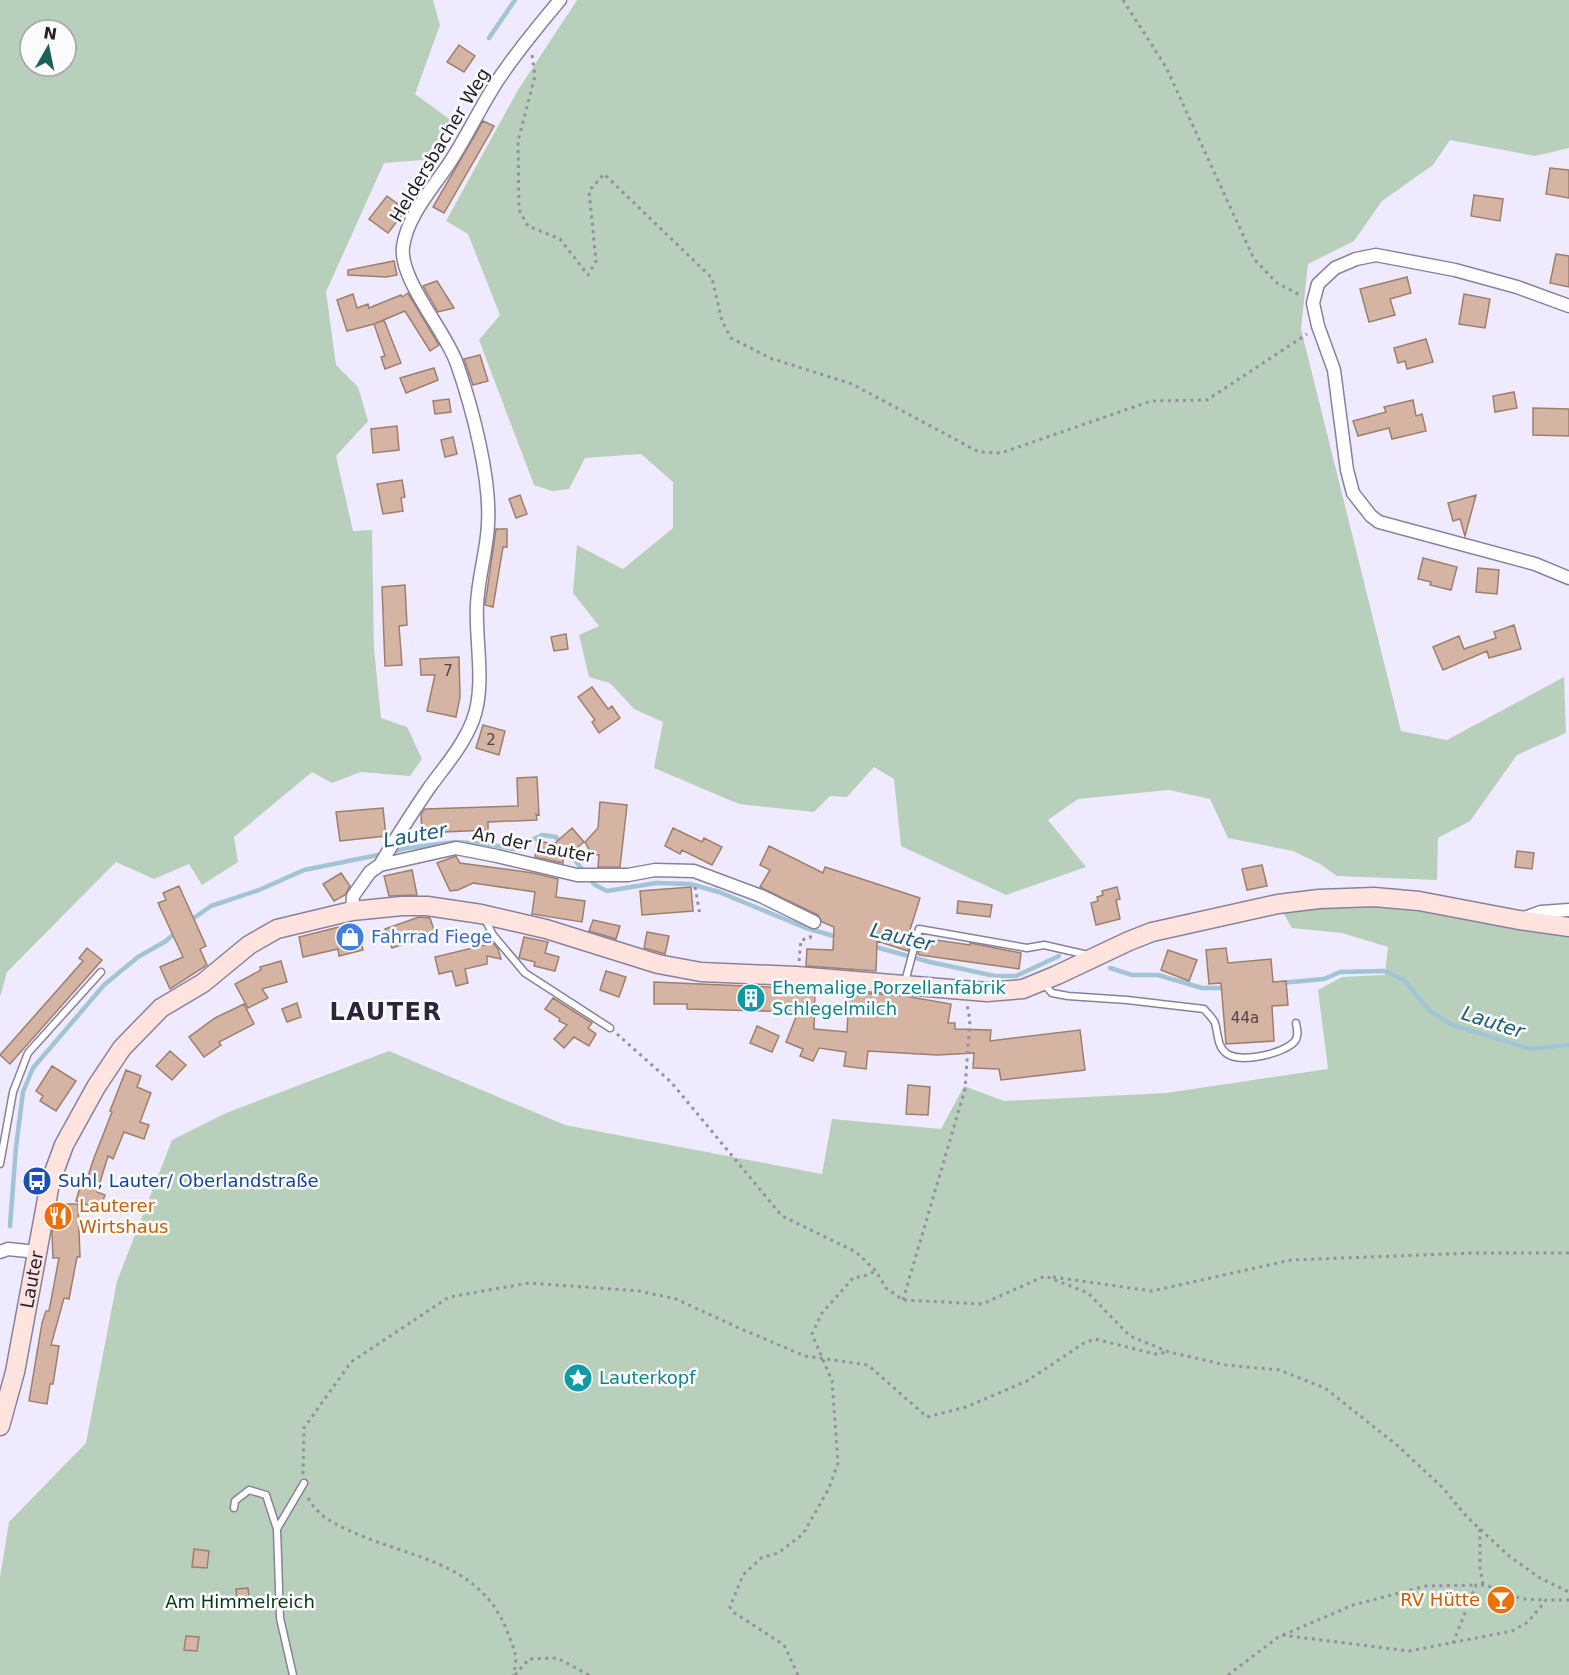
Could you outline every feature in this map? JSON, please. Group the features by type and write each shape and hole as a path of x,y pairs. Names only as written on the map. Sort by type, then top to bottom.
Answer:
{"street":[{"name":"Heldersbacher Weg","path":"352,911 353,896 370,872 380,865 398,835 461,746 474,717 478,696 477,604 488,525 486,489 465,388 453,352 408,275 403,249 419,208 463,142 479,111 557,2"},
{"path":"1569,306 1516,287 1455,270 1376,255 1356,259 1335,268 1318,284 1313,303 1318,326 1334,370 1347,470 1353,493 1371,516 1379,522 1535,564 1569,578"},
{"name":"An der Lauter","path":"380,865 456,848 577,875 628,875 655,870 694,871 761,896 814,922"},
{"name":"Lauter","path":"0,1426 15,1372 50,1183 64,1145 96,1087 122,1048 161,1008 203,983 249,945 277,929 352,911 427,906 481,914 546,929 658,964 701,972 796,976 907,976 965,991 1008,991 1042,981 1152,932 1278,904 1319,899 1374,897 1419,901 1569,927"},
{"path":"1519,920 1541,912 1569,910"},
{"path":"0,1252 8,1249 37,1252"}],"lane":[{"path":"481,914 493,935 525,973 610,1028"},
{"path":"907,976 920,929 1027,948 1044,945 1095,957"},
{"path":"0,1164 13,1092 28,1053 101,972"},
{"path":"1042,981 1052,993 1068,996 1204,1009 1214,1021 1222,1050 1235,1059 1255,1058 1284,1049 1295,1041 1298,1034 1296,1023"},
{"path":"277,1529 304,1483"},
{"path":"234,1508 235,1502 249,1490 266,1495 277,1529 280,1618 293,1675"}],"path":[{"path":"1123,0 1166,67 1254,259 1277,283 1313,303"},
{"path":"528,41 535,76 518,141 519,210 528,226 560,239 588,275 596,261 589,191 604,174 712,278 722,321 731,338 770,358 852,384 979,452 1001,453 1152,401 1207,400 1318,326"},
{"path":"696,896 700,915"},
{"path":"796,976 801,940 810,938"},
{"path":"903,1300 965,1089 970,1020 965,991"},
{"path":"610,1028 671,1082 782,1216 856,1252 876,1271 886,1288 903,1300 982,1304 1045,1276 1152,1291 1291,1260 1473,1253 1569,1253"},
{"path":"798,1675 784,1645 733,1612 730,1606 743,1575 761,1558 778,1553 802,1534 829,1488 838,1463 832,1381 812,1334 822,1313 854,1277 862,1277 876,1271"},
{"path":"1045,1276 1088,1293 1130,1336 1169,1352 1226,1365 1279,1370 1325,1388 1398,1446 1443,1488 1467,1516 1509,1556 1540,1578 1569,1592"},
{"path":"514,1675 518,1660 501,1616 477,1588 451,1568 414,1553 364,1538 323,1518 308,1500 304,1483 304,1428 351,1362 449,1297 529,1283 639,1291 676,1299 805,1356 868,1365 927,1417 966,1407 1026,1381 1084,1343 1095,1339 1155,1354 1169,1352"},
{"path":"1480,1529 1479,1552 1483,1585"},
{"path":"1453,1643 1476,1585"},
{"path":"1228,1675 1281,1635 1353,1605 1426,1586 1483,1585 1522,1599 1569,1600"},
{"path":"1281,1635 1408,1652 1512,1631 1528,1622 1546,1600"},
{"path":"514,1675 529,1659 557,1658 589,1675"}],"green space":[{"path":"0,0 433,0 440,25 415,94 452,121 423,160 384,163 326,292 336,365 358,387 368,421 336,456 353,531 372,530 374,649 381,718 407,727 422,759 410,776 361,772 332,783 312,772 234,837 238,862 202,885 189,864 154,879 116,862 7,972 0,997"},
{"path":"577,0 1569,0 1569,148 1535,156 1450,140 1433,165 1382,201 1354,241 1308,264 1301,329 1401,731 1447,740 1564,677 1566,733 1517,755 1470,821 1438,838 1437,880 1337,876 1320,864 1293,851 1228,838 1210,799 1169,790 1078,799 1048,820 1086,867 1006,895 901,846 894,779 874,767 847,797 830,796 814,812 739,804 654,768 663,722 634,709 610,683 589,677 579,635 599,626 573,593 577,545 623,569 673,528 673,482 641,454 585,458 569,489 552,491 534,485 479,340 500,315 468,234 446,221 518,90"},
{"name":"Am Himmelreich","path":"1319,899 1519,920 1569,910 1569,1675 0,1675 0,1578 9,1522 86,1443 117,1281 172,1140 226,1113 389,1051 565,1125 822,1174 832,1119 941,1129 964,1086 1004,1101 1166,1093 1328,1069 1318,990 1342,977 1385,975 1388,947 1342,933 1292,928 1278,904"}],"building":[{"path":"459,45 475,56 464,72 447,62"},
{"path":"483,121 494,126 444,213 433,207"},
{"path":"1550,168 1569,170 1569,198 1546,194"},
{"path":"1474,195 1503,199 1500,221 1471,216"},
{"path":"387,196 406,210 388,233 369,219"},
{"path":"1556,254 1569,256 1569,287 1550,283"},
{"path":"394,261 397,275 386,277 348,275 348,270"},
{"path":"1407,277 1411,293 1390,299 1395,315 1369,322 1360,289"},
{"path":"437,281 454,308 438,312 423,286"},
{"path":"408,293 439,345 430,351 405,311 374,324 347,331 337,300 353,294 357,308 368,304 369,308"},
{"path":"1464,294 1490,299 1485,328 1459,324"},
{"path":"384,320 401,363 385,369 381,357 385,356 374,324"},
{"path":"1426,339 1433,362 1407,369 1405,361 1398,363 1394,348"},
{"path":"480,355 488,381 473,385 464,359"},
{"path":"434,368 438,380 406,393 400,378"},
{"path":"1514,392 1517,408 1495,412 1493,396"},
{"path":"449,399 451,412 435,414 433,401"},
{"path":"1413,400 1416,416 1422,414 1426,431 1392,439 1389,428 1358,436 1353,421 1386,412 1384,407"},
{"path":"1533,408 1569,409 1569,436 1533,435"},
{"path":"397,426 399,450 373,453 371,429"},
{"path":"453,437 457,454 445,457 441,440"},
{"path":"402,480 405,497 401,498 403,511 383,514 377,484"},
{"path":"520,495 527,514 516,518 509,499"},
{"path":"1476,495 1465,536 1460,519 1453,521 1448,503"},
{"path":"496,529 507,529 507,547 503,547 493,607 485,605"},
{"path":"1423,558 1457,567 1451,590 1430,585 1431,582 1418,579"},
{"path":"1478,568 1499,570 1497,594 1476,592"},
{"path":"405,585 407,625 399,626 402,665 385,666 382,587"},
{"path":"1514,625 1521,649 1489,658 1487,651 1443,670 1433,647 1459,636 1464,649 1496,638 1494,632"},
{"path":"566,634 568,649 554,651 551,637"},
{"path":"459,657 460,697 456,717 427,711 435,675 421,675 420,659"},
{"path":"592,687 608,709 612,706 620,718 599,733 592,722 595,720 578,697"},
{"path":"483,725 505,731 499,755 476,748"},
{"path":"537,777 539,815 536,814 537,820 488,822 488,830 422,833 421,814 425,809 518,806 517,778"},
{"path":"600,802 627,805 620,867 598,867 599,855 592,855 585,842 598,828"},
{"path":"383,808 386,836 340,841 336,812"},
{"path":"572,828 584,842 563,859 563,863 535,857 537,841 554,844"},
{"path":"673,828 702,842 704,838 722,847 712,865 682,850 680,854 665,846"},
{"path":"769,846 823,873 825,867 920,898 908,936 911,937 908,951 877,941 876,971 806,966 807,949 833,950 834,927 822,922 818,915 760,887 770,870 760,865"},
{"path":"1517,851 1534,853 1532,869 1515,867"},
{"path":"456,856 460,863 533,873 558,879 556,897 585,901 582,922 532,914 535,892 473,883 450,891 437,863"},
{"path":"1262,865 1267,886 1247,890 1242,869"},
{"path":"412,870 417,895 389,896 384,876"},
{"path":"341,873 350,886 345,895 334,901 323,884"},
{"path":"179,886 206,946 200,949 207,965 170,989 160,967 183,957 158,903 166,900 163,893"},
{"path":"691,887 693,911 642,915 640,891"},
{"path":"1117,887 1120,899 1116,900 1120,919 1096,925 1091,903 1098,901 1097,897 1103,895 1102,891"},
{"path":"958,901 992,905 990,917 957,913"},
{"path":"419,917 430,918 435,933 392,948 385,929"},
{"path":"593,920 620,926 616,939 589,931"},
{"path":"339,927 339,931 357,927 363,950 339,956 338,949 303,957 299,937"},
{"path":"647,932 669,936 665,954 644,948"},
{"path":"524,937 548,942 545,953 559,957 555,971 534,966 535,962 519,958"},
{"path":"922,938 970,945 970,943 1021,953 1019,969 920,955 918,954"},
{"path":"493,943 501,959 487,956 487,964 465,969 468,983 456,986 452,971 439,974 435,957"},
{"path":"87,948 102,960 10,1064 0,1055 83,961 79,958"},
{"path":"1226,948 1228,963 1271,959 1273,982 1286,981 1288,1005 1272,1006 1274,1041 1226,1044 1221,983 1209,984 1206,950"},
{"path":"1168,950 1197,960 1189,981 1161,970"},
{"path":"281,961 287,982 262,989 268,998 248,1008 235,984 261,970 260,967"},
{"path":"606,971 626,977 619,997 600,990"},
{"path":"654,982 815,989 814,1029 847,1032 849,992 905,996 951,1004 948,1023 955,1023 955,1029 991,1030 990,1041 1080,1030 1085,1070 1001,1080 999,1069 973,1068 974,1053 937,1055 868,1051 866,1069 844,1066 846,1052 819,1048 813,1061 800,1056 803,1049 786,1042 798,1012 687,1009 687,1004 654,1004"},
{"path":"553,998 592,1023 588,1028 596,1034 589,1046 574,1037 564,1048 554,1039 567,1025 545,1009"},
{"path":"297,1003 301,1017 287,1022 282,1009"},
{"path":"244,1004 254,1024 219,1042 221,1045 204,1057 189,1037 215,1018"},
{"path":"757,1026 779,1036 772,1052 750,1043"},
{"path":"170,1051 186,1065 172,1080 156,1066"},
{"path":"52,1066 76,1081 56,1111 40,1101 43,1096 36,1091"},
{"path":"126,1070 141,1076 137,1087 151,1093 140,1122 149,1125 144,1139 124,1132 113,1159 108,1156 97,1192 105,1195 100,1209 76,1201 80,1187 84,1188"},
{"path":"908,1085 930,1087 928,1115 906,1114"},
{"path":"57,1204 78,1204 80,1257 77,1257 69,1299 64,1298 51,1345 59,1346 53,1384 50,1384 47,1404 29,1401 42,1323 46,1311 49,1311 59,1258 53,1258 52,1233"},
{"path":"194,1549 209,1551 207,1568 192,1567"},
{"path":"248,1588 250,1606 238,1607 236,1589"},
{"name":"RV Hütte","path":"1494,1589 1513,1596 1508,1610 1489,1603"},
{"path":"186,1636 199,1637 197,1651 184,1650"}],"waterway":[{"path":"489,38 515,0"},
{"name":"Lauter","path":"391,852 455,842 514,849 542,835 556,837 595,885 607,891 656,883 690,884 719,892 806,928 837,937"},
{"name":"Lauter","path":"191,920 211,906 259,890 304,870 383,854"},
{"name":"Lauter","path":"10,1226 23,1092 33,1068 104,985 138,957 166,941 177,931"},
{"name":"Lauter","path":"872,946 930,962 995,976 1016,976 1059,956"},
{"name":"Lauter","path":"1110,968 1132,975 1158,975 1202,988 1227,988"},
{"name":"Lauter","path":"1280,983 1324,979 1340,972 1384,971 1404,980 1430,1011 1452,1025 1531,1049 1569,1045"}],"place":[{"name":"Fahrrad Fiege","path":"350,937"},
{"name":"Ehemalige Porzellanfabrik Schlegelmilch","path":"751,998"},
{"name":"Suhl, Lauter/ Oberlandstraße","path":"37,1181"},
{"name":"Lauterer Wirtshaus","path":"58,1216"},
{"name":"Lauterkopf","path":"578,1378"},
{"name":"RV Hütte","path":"1501,1600"}],"district":[{"name":"LAUTER","path":"386,1012"}]}
